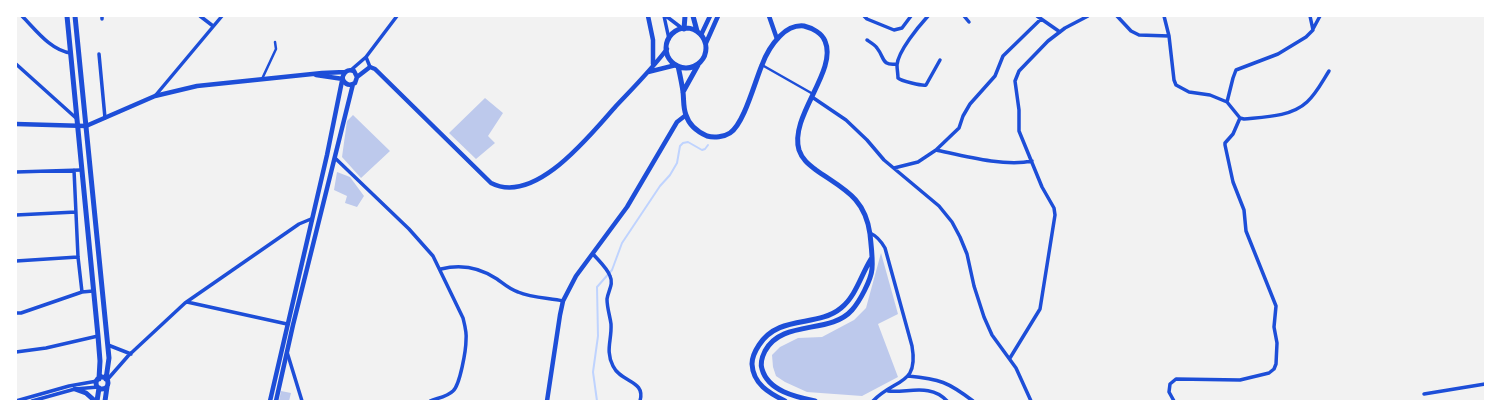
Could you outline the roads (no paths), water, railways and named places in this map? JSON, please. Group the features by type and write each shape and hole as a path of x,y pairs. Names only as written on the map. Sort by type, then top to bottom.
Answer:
{"main road":[{"path":"67,16 100,360 96,401 86,393 75,389"},
{"path":"75,16 108,345 108,384 105,401"},
{"path":"648,16 653,40 653,64"},
{"path":"683,29 685,16"},
{"path":"693,16 699,33 706,43"},
{"path":"699,33 710,16"},
{"path":"683,92 705,55 706,43 718,16"},
{"path":"769,16 777,39"},
{"path":"666,49 669,58 677,66 683,92 686,115 694,127 701,133 710,137 720,137 730,133 740,120 768,52 777,39 786,30 803,26 812,28 820,33 825,41 827,50 826,60 813,95 798,128 797,139 799,150 803,159 810,166 851,195 865,213 870,233 872,269 861,297 851,311 843,318 787,333 771,343 762,357 761,367 764,376 771,384 780,390 797,397 815,401"},
{"path":"276,401 353,84 357,81 357,77 370,67 375,69 491,183 498,187 511,188 536,180 564,162 648,72 666,49 669,39 675,32 683,29 690,29 699,33"},
{"path":"648,72 677,66 691,68 698,65"},
{"path":"16,124 86,126 156,96 197,86 345,72 351,70 357,77"},
{"path":"270,401 345,72"},
{"path":"313,75 343,80 346,84 353,84"},
{"path":"547,401 560,315 564,301 576,276 627,207 677,122 686,115"},
{"path":"785,401 762,387 756,379 752,369 754,352 761,341 779,327 825,316 841,308 849,300 858,285 871,258"},
{"path":"98,380 103,378 107,380"},
{"path":"98,388 102,389 107,387"}],"street":[{"path":"22,16 48,42 60,50 70,53"},
{"path":"200,16 213,26"},
{"path":"156,96 222,16"},
{"path":"351,70 366,57 397,16"},
{"path":"665,16 683,29"},
{"path":"665,16 669,39"},
{"path":"864,16 867,19 894,30 902,28 911,16"},
{"path":"928,16 909,40 897,64 898,78 901,81 913,82 922,86 928,83 940,60"},
{"path":"964,16 969,22"},
{"path":"1037,16 1060,32"},
{"path":"1010,358 1040,309 1055,219 1054,208 1042,187 1020,131 1015,81 1019,71 1048,41 1060,32 1088,16"},
{"path":"1117,16 1134,34 1169,36"},
{"path":"1164,16 1169,36 1174,80 1176,85 1189,92 1210,95 1227,102 1240,118 1244,119 1276,116 1301,107 1315,93 1329,71"},
{"path":"1310,16 1312,30"},
{"path":"1227,102 1234,73 1238,68 1278,54 1306,37 1320,16"},
{"path":"894,168 918,162 936,150 959,128 963,116 970,104 995,76 1003,56 1041,19"},
{"path":"867,40 877,47 885,62 889,64 897,64"},
{"path":"262,79 276,49 275,42"},
{"path":"99,54 106,118"},
{"path":"366,57 370,67"},
{"path":"16,64 77,119"},
{"path":"762,65 813,95 846,120 867,140 884,160 939,206 952,222 967,254 974,286 984,317 992,335 1010,358 1031,401"},
{"path":"1174,401 1169,392 1170,384 1176,379 1240,380 1269,373 1274,369 1276,364 1277,343 1274,327 1276,306 1246,231 1244,210 1233,182 1225,146 1225,143 1233,134 1240,118"},
{"path":"936,150 961,156 1010,162 1032,161"},
{"path":"335,158 409,228 433,256 463,318 467,339 456,387 448,395 430,401"},
{"path":"74,170 78,257 82,292"},
{"path":"16,172 81,170"},
{"path":"16,215 76,212"},
{"path":"107,380 116,368 187,302 299,224 311,219"},
{"path":"870,233 874,235 885,248 912,346 914,364 912,371 908,376 886,390 873,401"},
{"path":"593,254 607,271 612,284 607,300 611,326 608,348 611,362 618,374 639,386 642,393 640,401"},
{"path":"16,262 78,257"},
{"path":"440,269 452,266 471,268 496,278 512,290 520,293 564,301"},
{"path":"16,313 21,313 82,292 93,291"},
{"path":"187,302 287,324"},
{"path":"16,352 46,348 98,336"},
{"path":"108,345 131,354"},
{"path":"288,352 302,401"},
{"path":"908,376 939,380 952,385 973,401"},
{"path":"16,401 69,386 98,380"},
{"path":"1424,394 1485,384"},
{"path":"32,401 75,389 98,388"},
{"path":"886,390 929,390 939,394 947,401"}],"waterway":[{"path":"597,401 593,372 598,336 597,287 612,270 622,243 660,186 670,175 677,163 680,146 683,143 688,142 702,150 708,145"}]}
